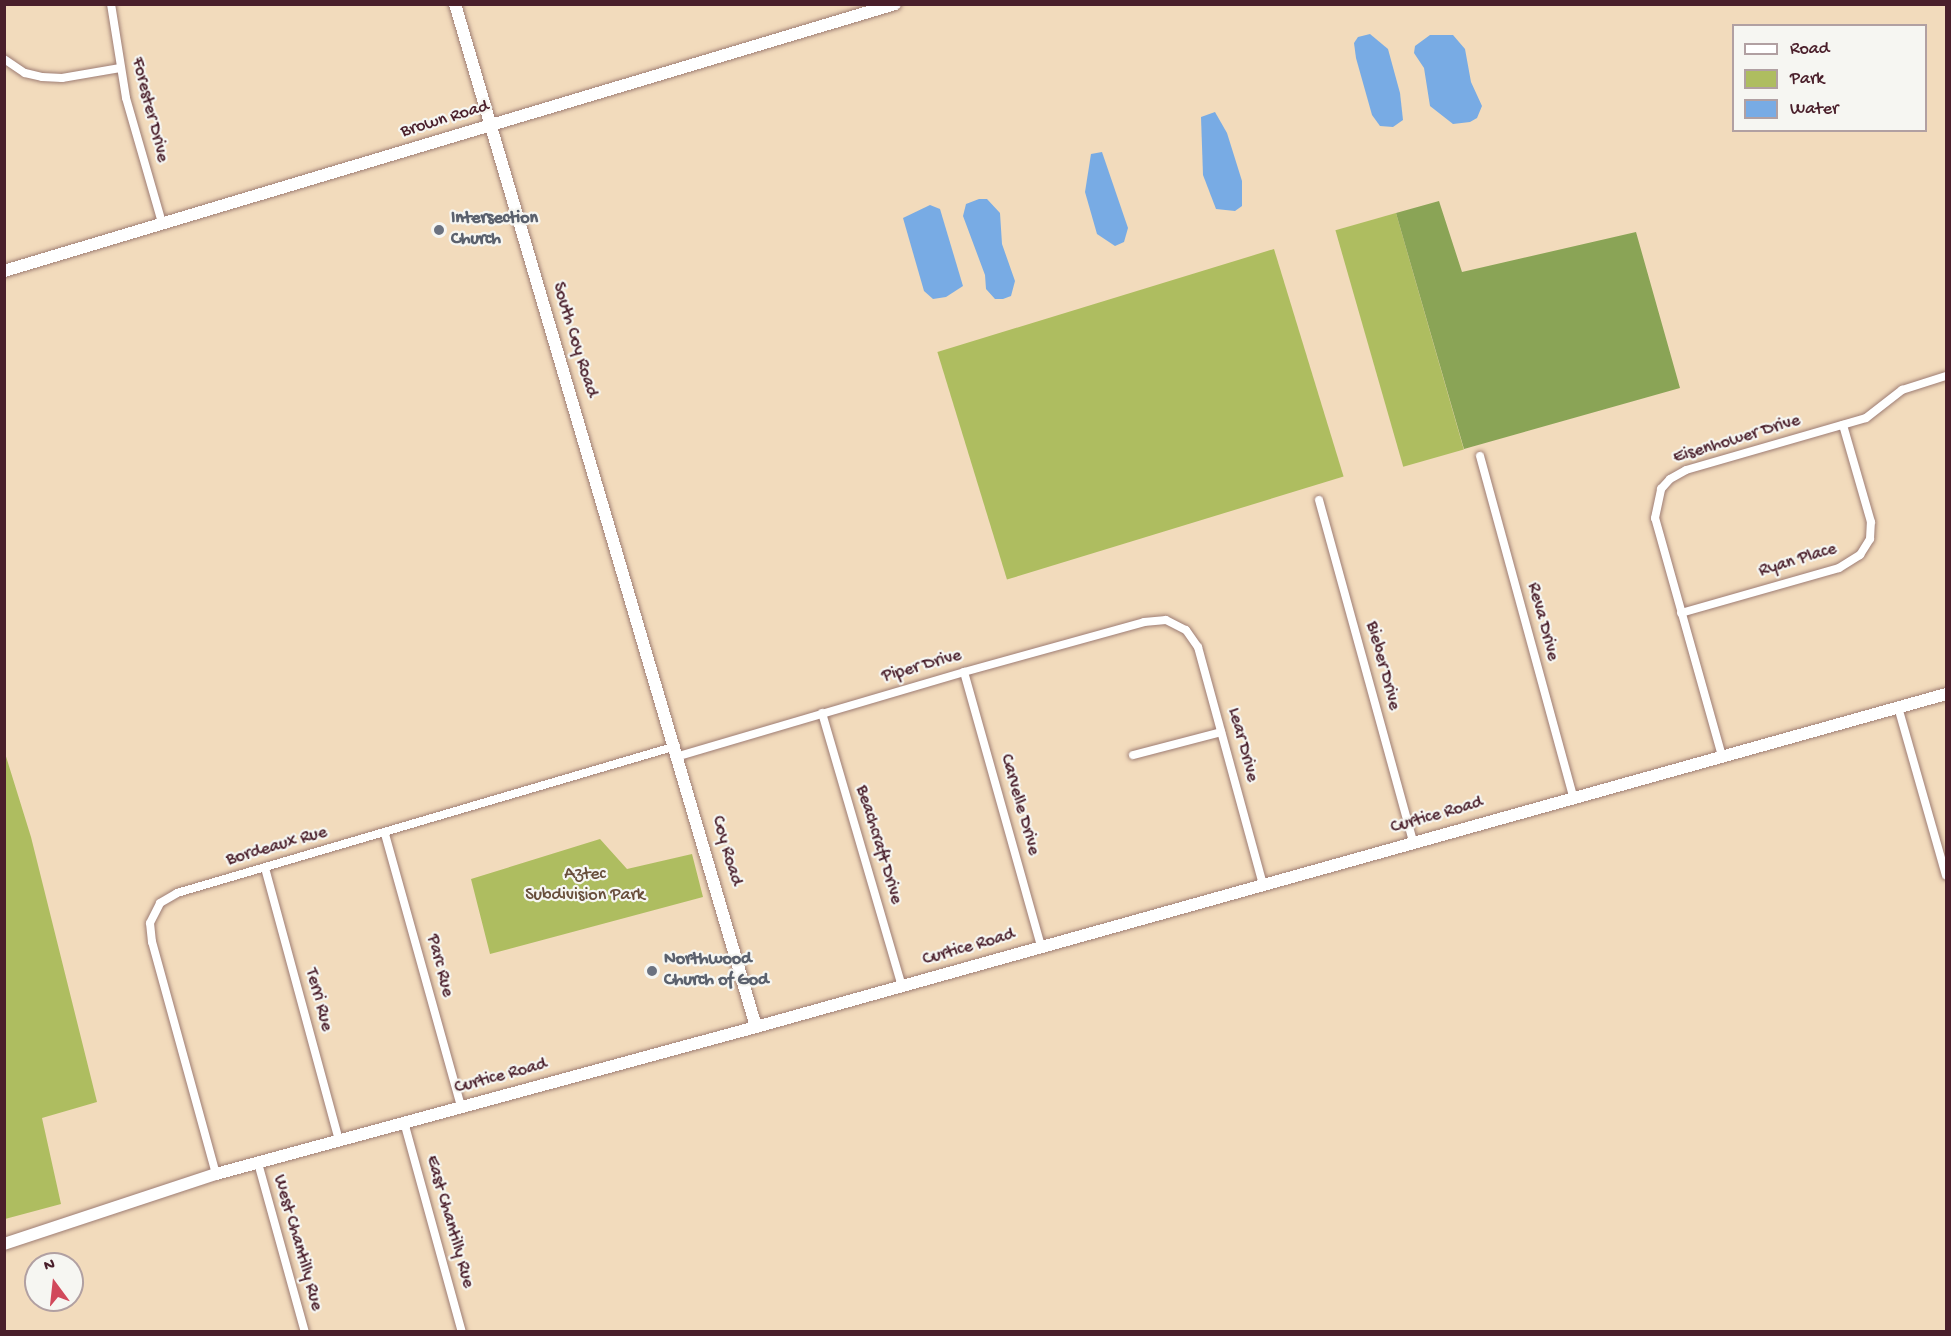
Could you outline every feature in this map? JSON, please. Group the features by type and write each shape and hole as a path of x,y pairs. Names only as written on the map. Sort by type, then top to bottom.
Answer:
{"street":[{"name":"Forester Drive","path":"111,4 120,68 132,123 162,223"},
{"name":"South Coy Road","path":"455,4 657,686"},
{"name":"Brown Road","path":"4,271 895,4"},
{"path":"4,59 25,73 42,77 62,78 120,68"},
{"name":"Eisenhower Drive","path":"1722,756 1655,518 1655,503 1665,483 1686,470 1843,425 1874,413 1902,390 1947,376"},
{"name":"Ryan Place","path":"1681,613 1839,568 1860,555 1870,539 1871,522 1843,425"},
{"name":"Reva Drive","path":"1480,456 1573,797"},
{"name":"Bieber Drive","path":"1320,500 1413,842"},
{"name":"Piper Drive","path":"677,751 822,713 1144,622 1175,623"},
{"name":"Lear Drive","path":"1175,623 1198,647 1263,884"},
{"name":"Carvelle Drive","path":"964,672 1041,946"},
{"name":"Coy Road","path":"657,686 756,1027"},
{"name":"Curtice Road","path":"4,1244 258,1162 756,1027 1947,693"},
{"path":"1898,706 1947,875"},
{"name":"Beachcraft Drive","path":"822,713 902,986"},
{"path":"1133,755 1221,732"},
{"name":"Bordeaux Rue","path":"216,1174 150,923 160,903 168,897 264,868 677,751"},
{"name":"Parc Rue","path":"385,834 461,1107"},
{"name":"Terri Rue","path":"264,868 339,1140"},
{"name":"East Chantilly Rue","path":"404,1122 462,1332"},
{"name":"West Chantilly Rue","path":"258,1162 305,1332"}],"green space":[{"path":"1439,201 1462,272 1636,232 1680,388 1464,449 1396,213"},
{"path":"1396,213 1464,449 1403,467 1335,230"},
{"path":"1274,249 1344,477 1007,580 937,352"},
{"path":"4,750 31,837 97,1102 42,1118 61,1204 5,1219"},
{"name":"Aztec Subdivision Park","path":"600,839 627,869 692,854 703,897 490,954 471,879"}],"water":[{"path":"1370,34 1388,49 1400,93 1403,120 1393,127 1380,126 1372,115 1356,58 1354,43 1358,37"},
{"path":"1430,35 1453,35 1465,49 1471,82 1482,106 1477,118 1470,122 1453,124 1430,106 1424,68 1414,53 1415,46"},
{"path":"1215,112 1227,133 1242,181 1242,206 1235,211 1216,209 1203,175 1201,117"},
{"path":"1102,152 1128,228 1124,242 1115,246 1097,234 1085,192 1091,154"},
{"path":"979,199 987,199 1000,213 1002,244 1015,281 1011,296 1003,299 995,299 986,289 985,275 963,216 966,204"},
{"path":"930,205 940,209 963,286 946,297 933,299 924,291 903,218"}],"place":[{"name":"Intersection Church","path":"439,230"},
{"name":"Northwood Church of God","path":"652,971"}]}
